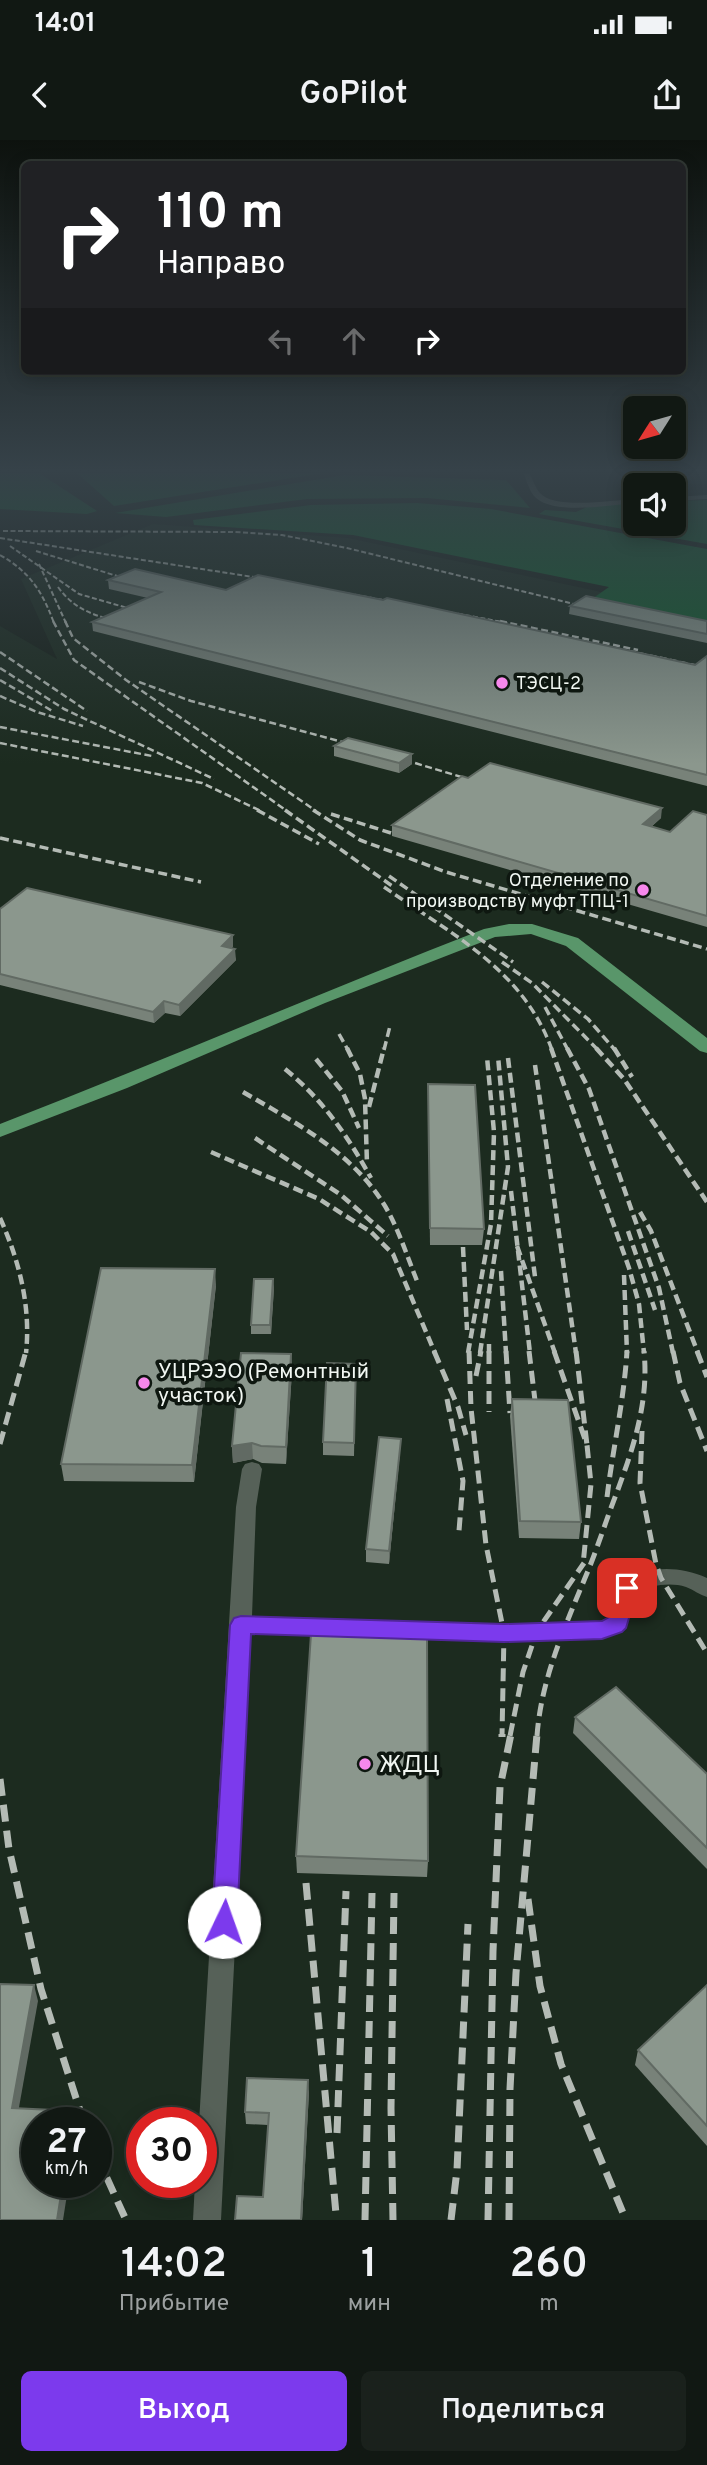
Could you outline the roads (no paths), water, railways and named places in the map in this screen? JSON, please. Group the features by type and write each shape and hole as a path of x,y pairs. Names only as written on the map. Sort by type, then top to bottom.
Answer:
{"main road":[{"path":"0,1131 120,1084 319,999 490,933 509,929 553,933 572,942 707,1047"}],"street":[{"path":"207,2220 246,1507 251,1469"},
{"path":"241,1625 504,1633 602,1630 618,1622 627,1588 644,1579 691,1578 707,1589"}],"railway":[{"path":"21,570 34,583 54,622"},
{"path":"42,570 66,623"},
{"path":"45,570 79,594 138,611"},
{"path":"98,570 130,580"},
{"path":"208,570 273,580"},
{"path":"436,570 582,606"},
{"path":"58,587 84,610 116,621"},
{"path":"318,588 508,623"},
{"path":"65,621 73,638 126,680 316,811"},
{"path":"500,621 638,650"},
{"path":"54,622 74,660 287,811"},
{"path":"629,651 704,667"},
{"path":"0,652 87,711"},
{"path":"0,668 64,709 214,779"},
{"path":"0,680 54,712"},
{"path":"139,682 191,701 361,747"},
{"path":"0,696 37,712 83,726"},
{"path":"0,727 152,756"},
{"path":"0,743 202,783 261,811"},
{"path":"395,757 478,782"},
{"path":"257,810 319,844"},
{"path":"285,810 395,888"},
{"path":"313,810 360,840 446,872 707,949"},
{"path":"331,814 391,833"},
{"path":"0,838 201,882"},
{"path":"389,876 513,962"},
{"path":"384,887 459,938 504,975 523,997 552,1050"},
{"path":"502,962 532,983 598,1050"},
{"path":"542,982 588,1019 615,1050"},
{"path":"545,1007 568,1050"},
{"path":"384,1050 390,1026"},
{"path":"339,1034 348,1050"},
{"path":"369,1107 384,1048"},
{"path":"551,1048 629,1268 639,1304 644,1353"},
{"path":"567,1048 589,1089 659,1288 673,1353"},
{"path":"596,1048 624,1079 707,1202"},
{"path":"614,1048 632,1077"},
{"path":"348,1050 360,1074 365,1099 367,1164"},
{"path":"480,1353 508,1167 498,1056"},
{"path":"468,1353 491,1224 494,1132 487,1057"},
{"path":"508,1058 535,1277"},
{"path":"316,1059 342,1091 359,1128"},
{"path":"535,1065 576,1353"},
{"path":"285,1069 311,1093 333,1119 371,1178"},
{"path":"243,1092 322,1140 340,1154 372,1187 390,1215 417,1281"},
{"path":"255,1138 341,1195 388,1236"},
{"path":"211,1152 319,1199 371,1232 393,1254 435,1353"},
{"path":"511,1191 518,1248"},
{"path":"640,1212 651,1231 698,1353"},
{"path":"0,1218 13,1250 22,1284 27,1318 26,1353"},
{"path":"628,1231 655,1310"},
{"path":"463,1247 467,1330"},
{"path":"518,1248 555,1353"},
{"path":"518,1248 530,1353"},
{"path":"501,1271 506,1353"},
{"path":"624,1275 627,1352"},
{"path":"489,1344 489,1412"},
{"path":"0,1444 26,1351"},
{"path":"434,1351 458,1407 466,1435"},
{"path":"469,1351 471,1408 486,1545 504,1633 502,1736"},
{"path":"476,1376 481,1351"},
{"path":"506,1351 510,1413"},
{"path":"529,1351 537,1417"},
{"path":"554,1351 587,1445"},
{"path":"576,1351 587,1445"},
{"path":"537,1736 548,1675 594,1557 634,1440 644,1388 644,1351"},
{"path":"673,1351 680,1383 707,1451"},
{"path":"697,1351 707,1377"},
{"path":"607,1497 627,1352"},
{"path":"447,1399 463,1481 459,1531"},
{"path":"642,1431 640,1483 656,1564 661,1578 707,1653"},
{"path":"583,1564 591,1484 587,1445"},
{"path":"510,1736 523,1672 537,1631 583,1564"},
{"path":"488,2220 493,1951 500,1787 511,1734"},
{"path":"509,2220 510,2089 516,1973 537,1734"},
{"path":"0,1779 9,1849 41,1989 79,2107"},
{"path":"306,1883 336,2214"},
{"path":"337,2133 346,1891"},
{"path":"365,2220 372,1893"},
{"path":"393,2220 391,2108 394,1893"},
{"path":"528,1899 540,1986 561,2064 626,2220"},
{"path":"451,2220 457,2170 468,1924"},
{"path":"112,2189 126,2220"}],"place":[{"name":"ТЭСЦ-2","path":"502,683"},
{"name":"Отделение по производству муфт ТПЦ-1","path":"643,890"},
{"name":"УЦРЭЭО (Ремонтный участок)","path":"144,1383"},
{"name":"ЖДЦ","path":"365,1764"}]}
